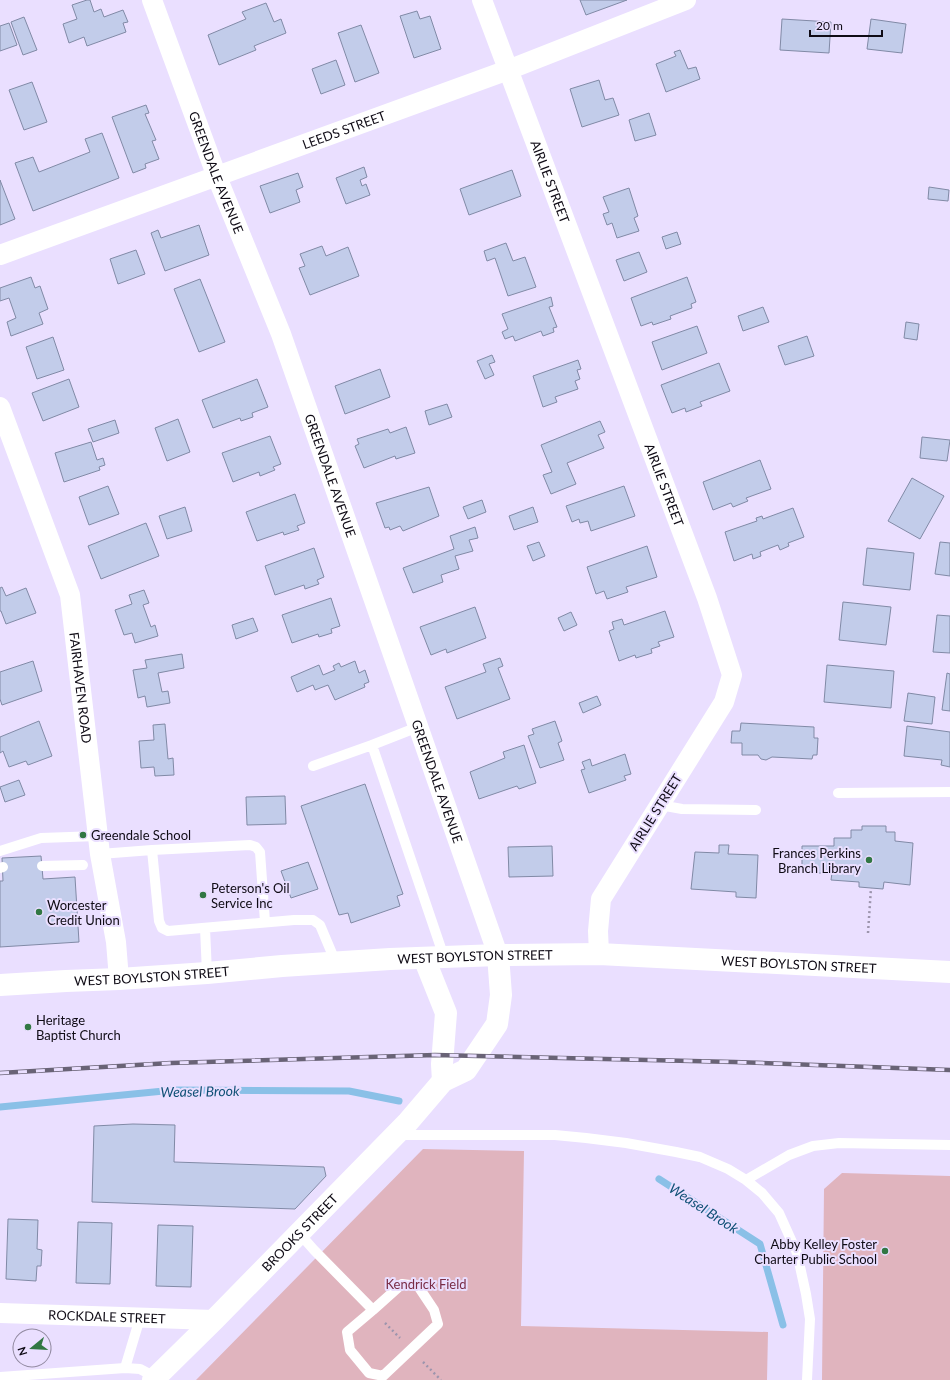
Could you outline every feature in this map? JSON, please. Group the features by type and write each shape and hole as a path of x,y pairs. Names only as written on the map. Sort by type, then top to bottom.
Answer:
{"main road":[{"name":"WEST BOYLSTON STREET","path":"0,985 120,979 336,963 498,955 599,954 950,972"},
{"name":"BROOKS STREET","path":"154,1379 214,1320 395,1135 443,1081 466,1070 497,1024 501,995 498,955"},
{"path":"434,958 446,1013 442,1064 443,1081"}],"street":[{"name":"GREENDALE AVENUE","path":"152,0 217,177 281,334 498,955"},
{"name":"AIRLIE STREET","path":"482,0 707,598 732,675 724,702 600,899 598,931 599,954"},
{"name":"LEEDS STREET","path":"0,255 508,70 686,0"},
{"name":"FAIRHAVEN ROAD","path":"0,407 70,595 99,845 116,942 120,979"},
{"name":"ROCKDALE STREET","path":"0,1313 214,1320"}],"lane":[{"path":"313,766 418,727"},
{"path":"372,745 434,958"},
{"path":"838,793 950,792"},
{"path":"660,805 682,809 756,810"},
{"path":"0,852 41,838 152,850 256,847 260,852 265,922"},
{"path":"152,850 159,921 162,928 168,930 306,919 313,920 320,925 336,963"},
{"path":"42,866 83,865"},
{"path":"205,928 207,973"},
{"path":"395,1135 555,1135 626,1143 700,1158 728,1169 746,1180 762,1193 779,1213 797,1253 810,1320 807,1380"},
{"path":"746,1180 789,1155 813,1146 839,1143 950,1145"},
{"path":"299,1233 373,1310"},
{"path":"402,1284 418,1286 434,1310 438,1324 383,1376 369,1373 350,1350 347,1332 373,1310 402,1284"},
{"path":"125,1368 140,1318"},
{"path":"0,1376 125,1368 140,1369 154,1379"},
{"path":"88,1380 94,1371"}],"path":[{"path":"868,933 871,888"}],"green space":[{"name":"Kendrick Field","path":"423,1149 524,1151 521,1326 768,1332 767,1380 196,1380"},
{"name":"Abby Kelley Foster Charter Public School","path":"842,1173 950,1176 950,1380 822,1380 824,1189"}],"building":[{"path":"90,0 94,12 101,9 104,17 123,10 128,22 123,23 126,32 87,46 84,37 69,43 63,24 77,19 72,5"},
{"path":"580,0 627,0 586,15"},
{"path":"266,3 274,22 281,19 286,33 254,46 256,50 219,65 208,35 246,19 242,12"},
{"path":"417,11 420,19 430,16 441,49 414,58 400,16"},
{"path":"24,17 37,50 23,55 11,22"},
{"path":"782,19 831,22 829,53 780,50"},
{"path":"871,19 906,24 902,53 867,49"},
{"path":"9,23 17,45 0,51 0,26"},
{"path":"361,25 379,73 355,82 338,33"},
{"path":"680,50 688,69 696,67 700,79 666,92 656,64 676,56 674,52"},
{"path":"336,60 345,85 321,94 312,69"},
{"path":"599,80 605,100 613,98 619,115 582,127 570,89"},
{"path":"32,82 47,122 24,130 9,90"},
{"path":"146,105 149,113 145,114 156,140 152,141 159,159 145,164 146,168 133,173 112,117"},
{"path":"649,113 656,135 635,141 629,120"},
{"path":"102,133 119,178 33,211 15,163 33,157 39,172 90,152 85,139"},
{"path":"364,167 367,177 360,180 362,186 366,184 370,195 346,204 336,178"},
{"path":"512,170 521,196 469,215 460,189"},
{"path":"298,173 303,187 296,190 300,202 270,213 260,186"},
{"path":"0,180 15,219 0,225"},
{"path":"929,187 949,190 948,201 928,199"},
{"path":"629,188 638,216 634,218 639,231 617,238 612,223 607,225 603,214 609,212 603,197"},
{"path":"199,225 209,255 165,271 151,233 158,230 161,238"},
{"path":"677,232 681,244 666,249 662,237"},
{"path":"506,243 513,261 525,257 536,287 508,296 495,258 487,261 484,251"},
{"path":"322,246 326,256 348,247 359,276 310,295 299,268 305,266 300,254"},
{"path":"136,250 145,274 118,284 110,259"},
{"path":"639,252 647,272 624,281 616,260"},
{"path":"31,277 35,288 40,286 48,309 39,313 43,324 11,336 7,322 16,318 9,298 0,301 0,288"},
{"path":"687,277 696,302 691,304 692,308 670,316 671,319 653,325 652,322 641,326 631,298"},
{"path":"200,279 225,342 199,352 174,289"},
{"path":"551,297 553,306 549,307 557,327 553,328 554,332 543,336 541,331 515,341 513,336 505,339 502,332 508,329 502,314"},
{"path":"763,307 769,322 743,331 738,316"},
{"path":"906,322 919,324 917,340 904,338"},
{"path":"697,326 707,353 662,370 652,342"},
{"path":"807,336 814,356 785,365 778,346"},
{"path":"53,337 64,370 37,379 26,347"},
{"path":"492,355 495,362 489,364 494,375 485,379 477,361"},
{"path":"578,360 581,369 577,370 580,379 575,381 578,389 555,397 557,402 543,407 533,376"},
{"path":"719,363 730,391 700,402 702,406 686,412 685,408 672,413 661,385"},
{"path":"380,369 390,397 345,414 335,386"},
{"path":"69,379 79,407 43,421 32,393"},
{"path":"257,379 268,407 252,413 253,417 241,421 240,418 213,428 202,400"},
{"path":"447,404 452,417 429,425 425,411"},
{"path":"178,419 190,452 167,461 155,428"},
{"path":"115,420 119,433 93,442 88,429"},
{"path":"600,421 605,432 598,435 604,448 567,463 576,484 551,494 543,475 552,472 541,445"},
{"path":"406,427 415,453 396,459 395,456 364,468 355,446 359,444 357,439 388,429 390,433"},
{"path":"270,436 281,464 273,467 275,470 260,476 259,472 233,482 222,453"},
{"path":"922,437 950,440 947,461 920,458"},
{"path":"91,442 97,460 103,458 105,465 99,467 100,470 64,482 55,453"},
{"path":"760,460 771,489 746,498 748,501 733,507 731,503 713,510 703,482"},
{"path":"912,478 944,496 920,539 888,521"},
{"path":"108,486 119,514 89,525 79,497"},
{"path":"624,486 635,516 591,531 588,521 580,523 579,519 572,522 566,506"},
{"path":"429,487 439,516 403,531 400,526 390,530 389,527 385,528 376,503"},
{"path":"295,494 305,523 297,526 299,530 284,535 283,532 257,541 246,512"},
{"path":"482,500 486,512 468,519 463,507"},
{"path":"185,507 192,531 167,539 159,516"},
{"path":"533,507 538,522 514,530 509,516"},
{"path":"793,508 804,537 788,543 789,546 780,550 778,545 760,552 761,556 753,559 752,554 734,561 725,532 757,521 756,518 762,516 763,519"},
{"path":"146,523 159,556 101,579 88,546"},
{"path":"475,527 478,538 469,540 473,551 455,556 459,569 441,575 443,582 413,593 403,568 454,549 450,536"},
{"path":"539,542 545,556 533,561 527,546"},
{"path":"940,542 950,543 950,576 935,574"},
{"path":"647,546 657,577 626,587 628,592 607,599 604,591 596,594 587,567"},
{"path":"314,548 324,577 317,580 319,584 305,589 304,585 275,595 265,566"},
{"path":"867,548 914,553 910,590 863,585"},
{"path":"2,587 6,596 26,588 36,613 6,624 0,611 0,588"},
{"path":"144,590 149,603 143,605 151,627 155,625 158,636 135,643 132,633 124,635 115,610 132,604 129,595"},
{"path":"331,598 340,626 331,629 332,633 319,637 318,634 292,643 282,615"},
{"path":"843,602 891,607 886,645 839,640"},
{"path":"475,607 486,638 447,653 446,649 431,655 420,627"},
{"path":"665,611 674,637 658,642 660,646 651,649 652,653 636,658 635,655 619,661 609,631 614,629 612,622 622,619 624,625"},
{"path":"571,612 577,625 564,631 558,618"},
{"path":"937,615 950,616 950,653 933,652"},
{"path":"253,618 258,631 236,639 232,625"},
{"path":"182,654 184,668 158,673 162,692 168,691 170,703 147,707 145,696 138,698 133,670 147,668 145,660"},
{"path":"500,658 503,666 498,668 510,699 457,719 445,687 486,672 483,664"},
{"path":"33,661 42,691 2,705 0,699 0,672"},
{"path":"355,661 359,673 365,670 369,682 364,684 365,687 335,700 328,685 315,690 313,685 297,692 291,677 319,665 323,675 335,670 333,666 339,663 341,667"},
{"path":"827,665 894,671 891,708 824,702"},
{"path":"947,673 950,674 950,711 942,710"},
{"path":"908,693 935,697 932,724 904,721"},
{"path":"597,696 601,705 583,713 579,703"},
{"path":"39,721 52,756 28,765 26,761 9,767 3,751 0,753 0,737"},
{"path":"555,721 562,741 558,743 564,760 540,768 528,736 534,734 532,729"},
{"path":"741,723 814,727 814,738 818,738 817,755 813,755 812,759 772,757 766,760 761,759 758,755 742,755 742,743 731,743 732,731 740,731"},
{"path":"165,724 168,759 173,758 174,775 155,776 154,767 141,768 139,741 154,740 153,725"},
{"path":"907,726 950,732 950,767 941,765 942,760 904,756"},
{"path":"524,745 536,783 519,789 517,786 479,799 470,772 505,758 503,752"},
{"path":"625,754 631,774 624,776 626,780 589,793 581,770 585,769 582,762 590,759 592,766"},
{"path":"19,780 25,795 5,802 0,787"},
{"path":"365,784 403,894 397,896 400,906 351,923 348,913 339,915 301,806"},
{"path":"285,796 286,824 247,825 246,797"},
{"path":"862,826 886,826 886,832 895,832 895,841 913,843 910,885 884,882 883,889 859,887 859,882 831,880 832,873 802,873 802,846 834,846 834,838 851,838 851,830 862,830"},
{"path":"719,845 729,845 728,854 758,855 756,898 736,897 736,892 691,889 695,852 719,853"},
{"path":"552,846 553,876 509,877 508,847"},
{"name":"Worcester Credit Union","path":"41,856 43,879 75,877 79,942 0,947 0,881 3,881 2,858"},
{"path":"308,862 318,889 291,898 281,871"},
{"path":"133,1124 175,1125 174,1162 324,1167 326,1176 295,1209 92,1202 94,1126"},
{"path":"8,1219 38,1220 37,1249 42,1250 41,1266 37,1266 36,1281 6,1279"},
{"path":"78,1222 112,1223 110,1284 76,1283"},
{"path":"158,1225 193,1226 191,1287 156,1286"}],"waterway":[{"name":"Weasel Brook","path":"0,1107 174,1090 349,1091 399,1101"},
{"name":"Weasel Brook","path":"659,1179 760,1244 783,1325"}],"railway":[{"path":"0,1073 171,1063 435,1055 734,1062 950,1070"}],"place":[{"name":"Greendale School","path":"83,835"},
{"name":"Frances Perkins Branch Library","path":"869,860"},
{"name":"Peterson's Oil Service Inc","path":"203,895"},
{"name":"Worcester Credit Union","path":"39,912"},
{"name":"Heritage Baptist Church","path":"28,1027"},
{"name":"Abby Kelley Foster Charter Public School","path":"885,1251"}]}
